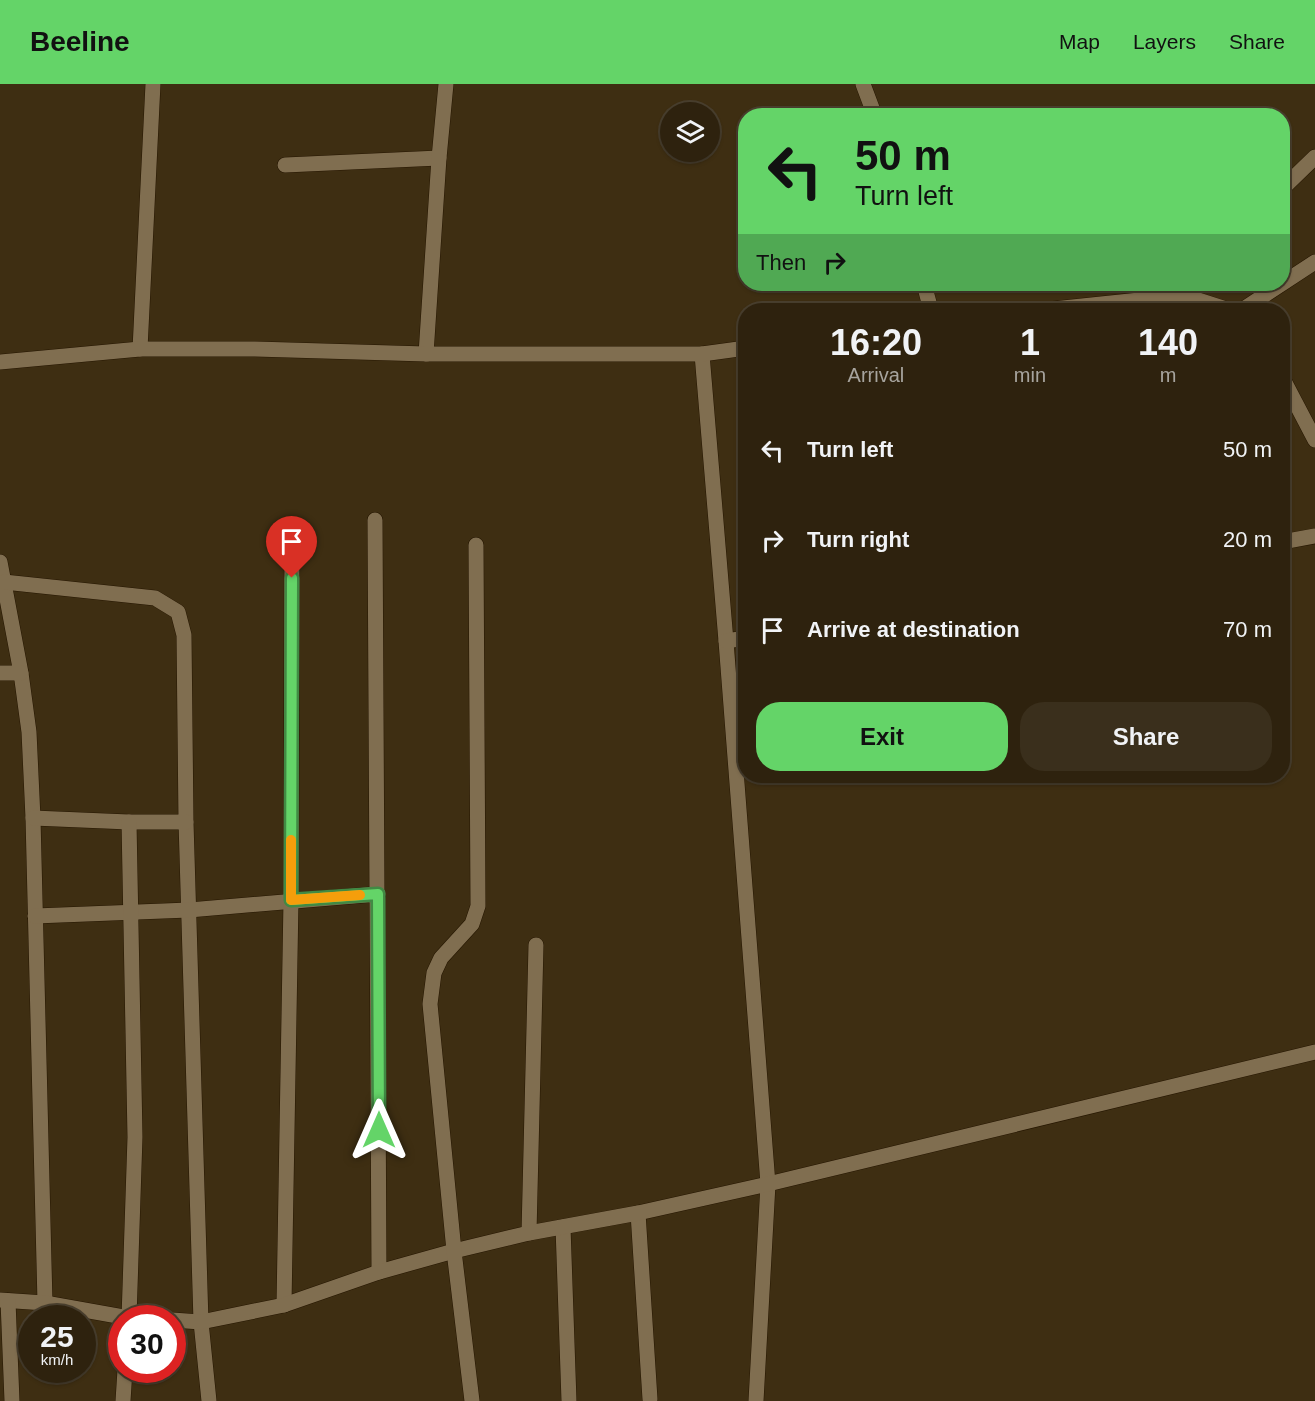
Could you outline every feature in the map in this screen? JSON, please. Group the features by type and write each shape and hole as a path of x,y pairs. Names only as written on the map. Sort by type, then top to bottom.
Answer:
{"street":[{"path":"140,349 153,84"},
{"path":"426,354 438,159 446,84"},
{"path":"863,84 872,108"},
{"path":"1290,181 1315,157"},
{"path":"285,165 438,159"},
{"path":"1290,278 1315,262"},
{"path":"1168,299 1177,291"},
{"path":"1253,303 1271,291"},
{"path":"1111,303 1149,299 1198,300 1207,303"},
{"path":"0,362 140,349 255,349 426,354 702,354 738,349"},
{"path":"702,354 768,1184 756,1401"},
{"path":"1290,392 1315,440"},
{"path":"375,520 379,1272"},
{"path":"284,1305 291,900 292,532"},
{"path":"1290,541 1315,536"},
{"path":"472,1401 454,1251 430,1004 434,973 441,958 472,924 478,906 476,545"},
{"path":"0,562 21,673 29,732 45,1303"},
{"path":"4,582 155,598 178,612 184,635 186,822 201,1322 209,1401"},
{"path":"726,641 738,639"},
{"path":"0,673 21,673"},
{"path":"33,818 186,822"},
{"path":"129,822 135,1137 129,1305"},
{"path":"35,916 189,910 378,894"},
{"path":"529,1233 536,945"},
{"path":"186,1321 201,1322 284,1305 379,1272 454,1251 529,1233 638,1214 768,1184 1315,1052"},
{"path":"638,1214 650,1399"},
{"path":"563,1227 568,1401"},
{"path":"12,1401 4,1301 45,1303 108,1314"},
{"path":"123,1401 124,1383"}],"slow traffic":[{"path":"291,840 291,900 360,895"}],"route":[{"path":"292,578 291,900 378,894 379,1130"}]}
